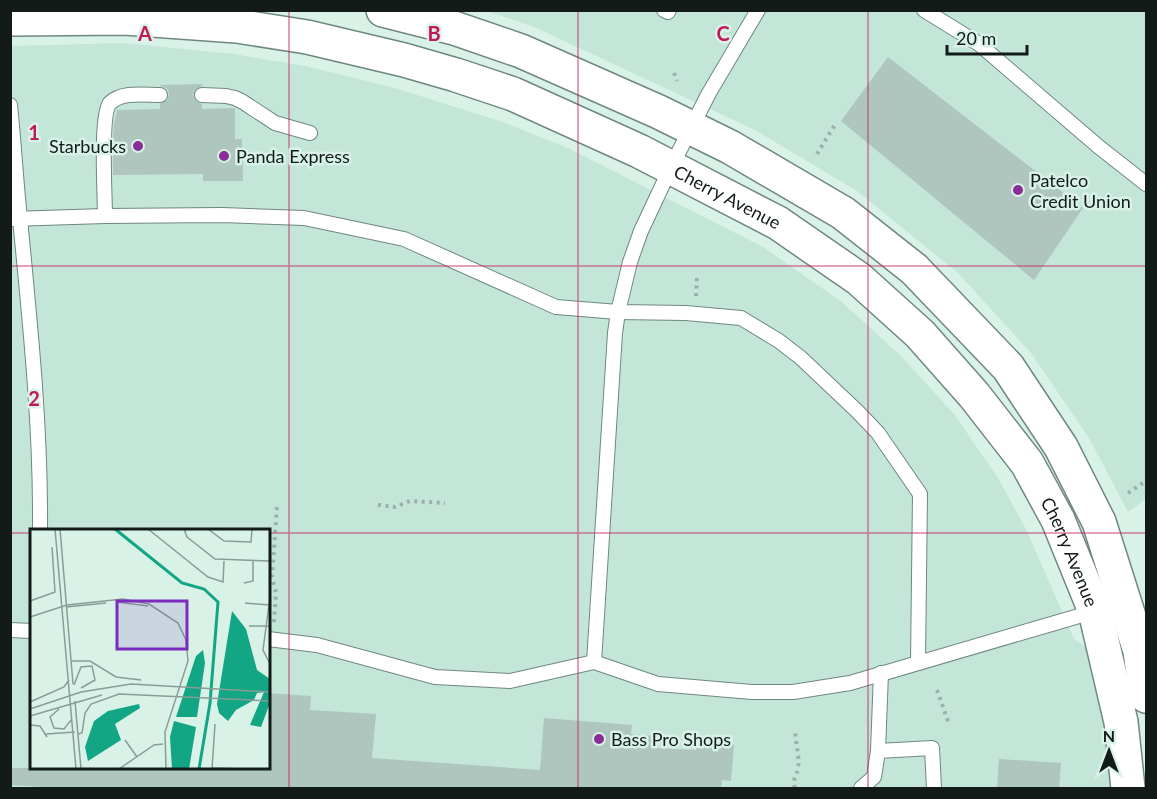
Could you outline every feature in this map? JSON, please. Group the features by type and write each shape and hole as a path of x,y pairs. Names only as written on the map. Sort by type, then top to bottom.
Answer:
{"street":[{"name":"Cherry Avenue","path":"383,10 455,24 659,112 730,147 843,213 914,269 1008,367 1061,447 1099,522 1110,606 1128,789"},
{"name":"Cherry Avenue","path":"10,19 125,18 237,26 308,37 404,60 513,94 639,150 778,224 859,279 920,334 975,395 1027,463 1058,520 1140,651 1146,696"}],"lane":[{"path":"664,10 668,12 669,10"},
{"path":"594,662 615,333 630,261 641,231 671,167 709,93 758,10"},
{"path":"924,10 979,44 1099,147 1146,184"},
{"path":"105,216 106,110 109,104 122,96 160,95"},
{"path":"202,95 235,98 275,123 310,133"},
{"path":"10,105 15,219 34,371 40,480 40,529"},
{"path":"15,219 222,215 304,218 404,239 556,307 741,318 779,341 801,358 878,433 920,494 918,663"},
{"path":"270,639 317,645 435,677 510,681 594,662 658,684 753,692 793,692 839,685 1110,606"},
{"path":"10,630 30,631"},
{"path":"861,789 874,777 878,751 881,673"},
{"path":"878,751 932,748 934,789"}],"path":[{"path":"674,73 677,81"},
{"path":"817,154 836,123"},
{"path":"696,297 697,278"},
{"path":"1128,493 1146,481"},
{"path":"378,505 395,507 410,501 445,503"},
{"path":"274,622 276,593 272,577 277,507"},
{"path":"937,690 949,724"},
{"path":"795,732 799,755 798,770 793,782 795,789"}],"shaded area":[{"path":"486,11 1146,11 1146,499 1128,512 1089,438 1031,353 958,273 857,191 755,130 532,26"},
{"path":"124,43 234,54 305,66 395,88 503,122 570,149 763,247 842,302 901,356 954,414 998,478 1027,531 1074,639 1088,648 1104,725 1111,788 11,788 11,46"}],"building":[{"path":"888,57 1083,208 1034,280 841,121"},
{"path":"202,84 193,95 197,102 202,104 202,109 235,108 235,139 242,139 243,181 203,181 203,174 113,175 113,139 117,110 160,109 160,104 167,100 169,95 168,90 160,85"},
{"name":"Bass Pro Shops","path":"270,693 311,696 310,710 376,714 372,758 540,770 544,718 632,725 631,734 655,736 655,748 696,750 697,742 734,744 731,781 722,780 721,789 42,789 42,787 10,785 10,768 270,769"},
{"path":"999,759 1061,763 1059,789 997,789"}],"place":[{"name":"Starbucks","path":"138,146"},
{"name":"Panda Express","path":"224,156"},
{"name":"Patelco Credit Union","path":"1018,190"},
{"name":"Bass Pro Shops","path":"599,739"}]}
